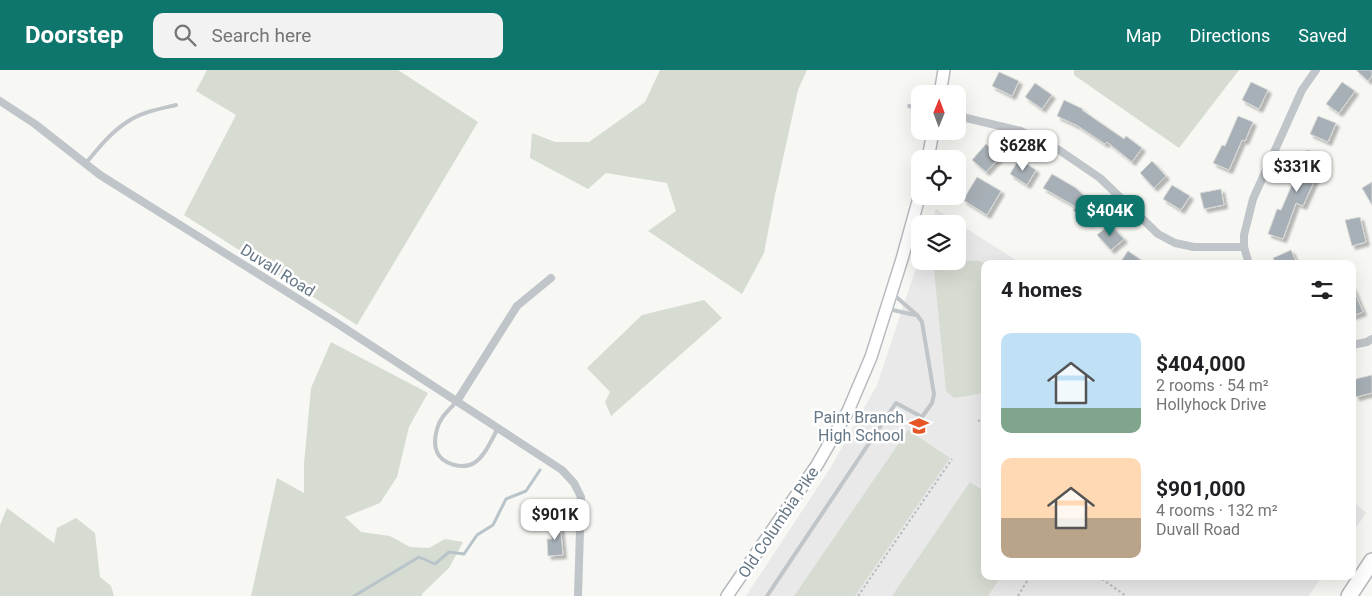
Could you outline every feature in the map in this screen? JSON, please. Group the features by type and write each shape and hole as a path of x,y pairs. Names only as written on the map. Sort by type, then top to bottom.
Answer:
{"highway":[{"path":"1349,596 1372,561"}],"main road":[{"path":"942,85 944,70"},
{"name":"Old Columbia Pike","path":"727,596 817,465 848,411 872,356 917,205"}],"street":[{"path":"1248,260 1244,247 1244,235 1253,199 1302,90 1316,70"},
{"name":"Duvall Road","path":"0,101 35,124 100,175 335,322 562,470 574,483 581,498 578,596"},
{"path":"966,118 1021,130 1059,150 1100,178 1158,234 1175,243 1194,247 1244,247"},
{"path":"457,401 517,306 551,278"},
{"path":"1356,344 1372,339"}],"lane":[{"path":"85,164 113,133 128,121 146,112 176,105"},
{"path":"767,596 896,403 922,418 932,402 934,394 922,322 917,315 892,293"},
{"path":"887,309 917,315"},
{"path":"457,401 442,417 436,434 435,447 437,454 445,460 458,466 471,465 476,462 486,450 498,428"}],"path":[{"path":"858,596 952,459"},
{"path":"1018,596 1028,580"},
{"path":"1104,580 1126,596"}],"shaded area":[{"path":"207,70 398,70 478,122 357,325 184,215 236,115 196,91"},
{"path":"660,70 807,70 798,90 764,253 742,294 648,231 676,211 667,183 606,173 588,189 530,158 532,133 555,142 589,142 645,102"},
{"path":"1074,70 1239,70 1179,148 1074,75"},
{"name":"Paint Branch High School","path":"936,209 945,215 934,215"},
{"name":"Paint Branch High School","path":"966,228 1016,260 981,260 981,580 1319,580 1309,596 746,596 831,467 877,385 915,270 966,270"},
{"path":"966,260 978,261 981,262 981,394 954,398 946,391 934,270 966,270"},
{"path":"704,300 722,318 611,416 605,402 610,392 587,368 642,315"},
{"path":"331,342 428,393 409,427 397,477 380,503 345,517 361,532 390,536 410,547 429,548 445,539 463,542 449,568 422,596 251,596 277,478 304,493 304,464 311,388"},
{"path":"908,430 950,458 855,596 794,596"},
{"path":"970,482 981,489 981,580 998,580 988,596 892,596"},
{"path":"1356,504 1366,513 1356,528"},
{"path":"7,508 54,543 57,528 76,518 95,533 100,577 111,586 114,596 0,596 0,525"}],"building":[{"path":"1356,70 1372,70 1372,76 1368,81"},
{"path":"999,72 1019,81 1012,96 992,86"},
{"path":"1251,82 1268,90 1259,109 1242,100"},
{"path":"1342,82 1355,91 1339,113 1326,104"},
{"path":"1035,83 1052,95 1042,109 1025,97"},
{"path":"1064,100 1083,109 1124,139 1126,136 1142,148 1132,162 1107,142 1105,144 1078,126 1057,116"},
{"path":"1238,116 1253,122 1245,141 1242,140 1229,170 1213,163 1222,145 1225,146"},
{"path":"1318,116 1336,123 1328,142 1310,134"},
{"path":"986,144 1000,157 986,172 972,160"},
{"path":"1307,150 1325,157 1303,206 1296,203 1283,239 1268,234 1277,209 1281,210"},
{"path":"1019,159 1036,170 1027,185 1010,174"},
{"path":"1152,161 1166,176 1154,188 1140,173"},
{"path":"1052,174 1076,188 1100,211 1089,224 1073,210 1076,207 1043,188"},
{"path":"977,177 1001,191 987,215 966,202 966,195"},
{"path":"1372,182 1372,205 1362,188"},
{"path":"1172,185 1190,196 1181,210 1163,199"},
{"path":"1221,189 1224,205 1204,209 1200,193"},
{"path":"1360,217 1366,242 1352,246 1345,220"},
{"path":"1110,224 1124,239 1111,250 1097,235"},
{"path":"1291,250 1295,260 1274,260 1273,258"},
{"path":"1128,251 1141,260 1122,260"},
{"path":"1356,295 1363,312 1356,315"},
{"path":"1372,375 1372,393 1356,397 1356,379"},
{"path":"560,523 563,555 548,556 547,539 552,539 550,524"}],"waterway":[{"path":"354,596 419,557 435,564 449,552 464,554 477,535 493,525 506,499 526,491 540,470"}],"place":[{"name":"Paint Branch High School","path":"919,426"}]}
